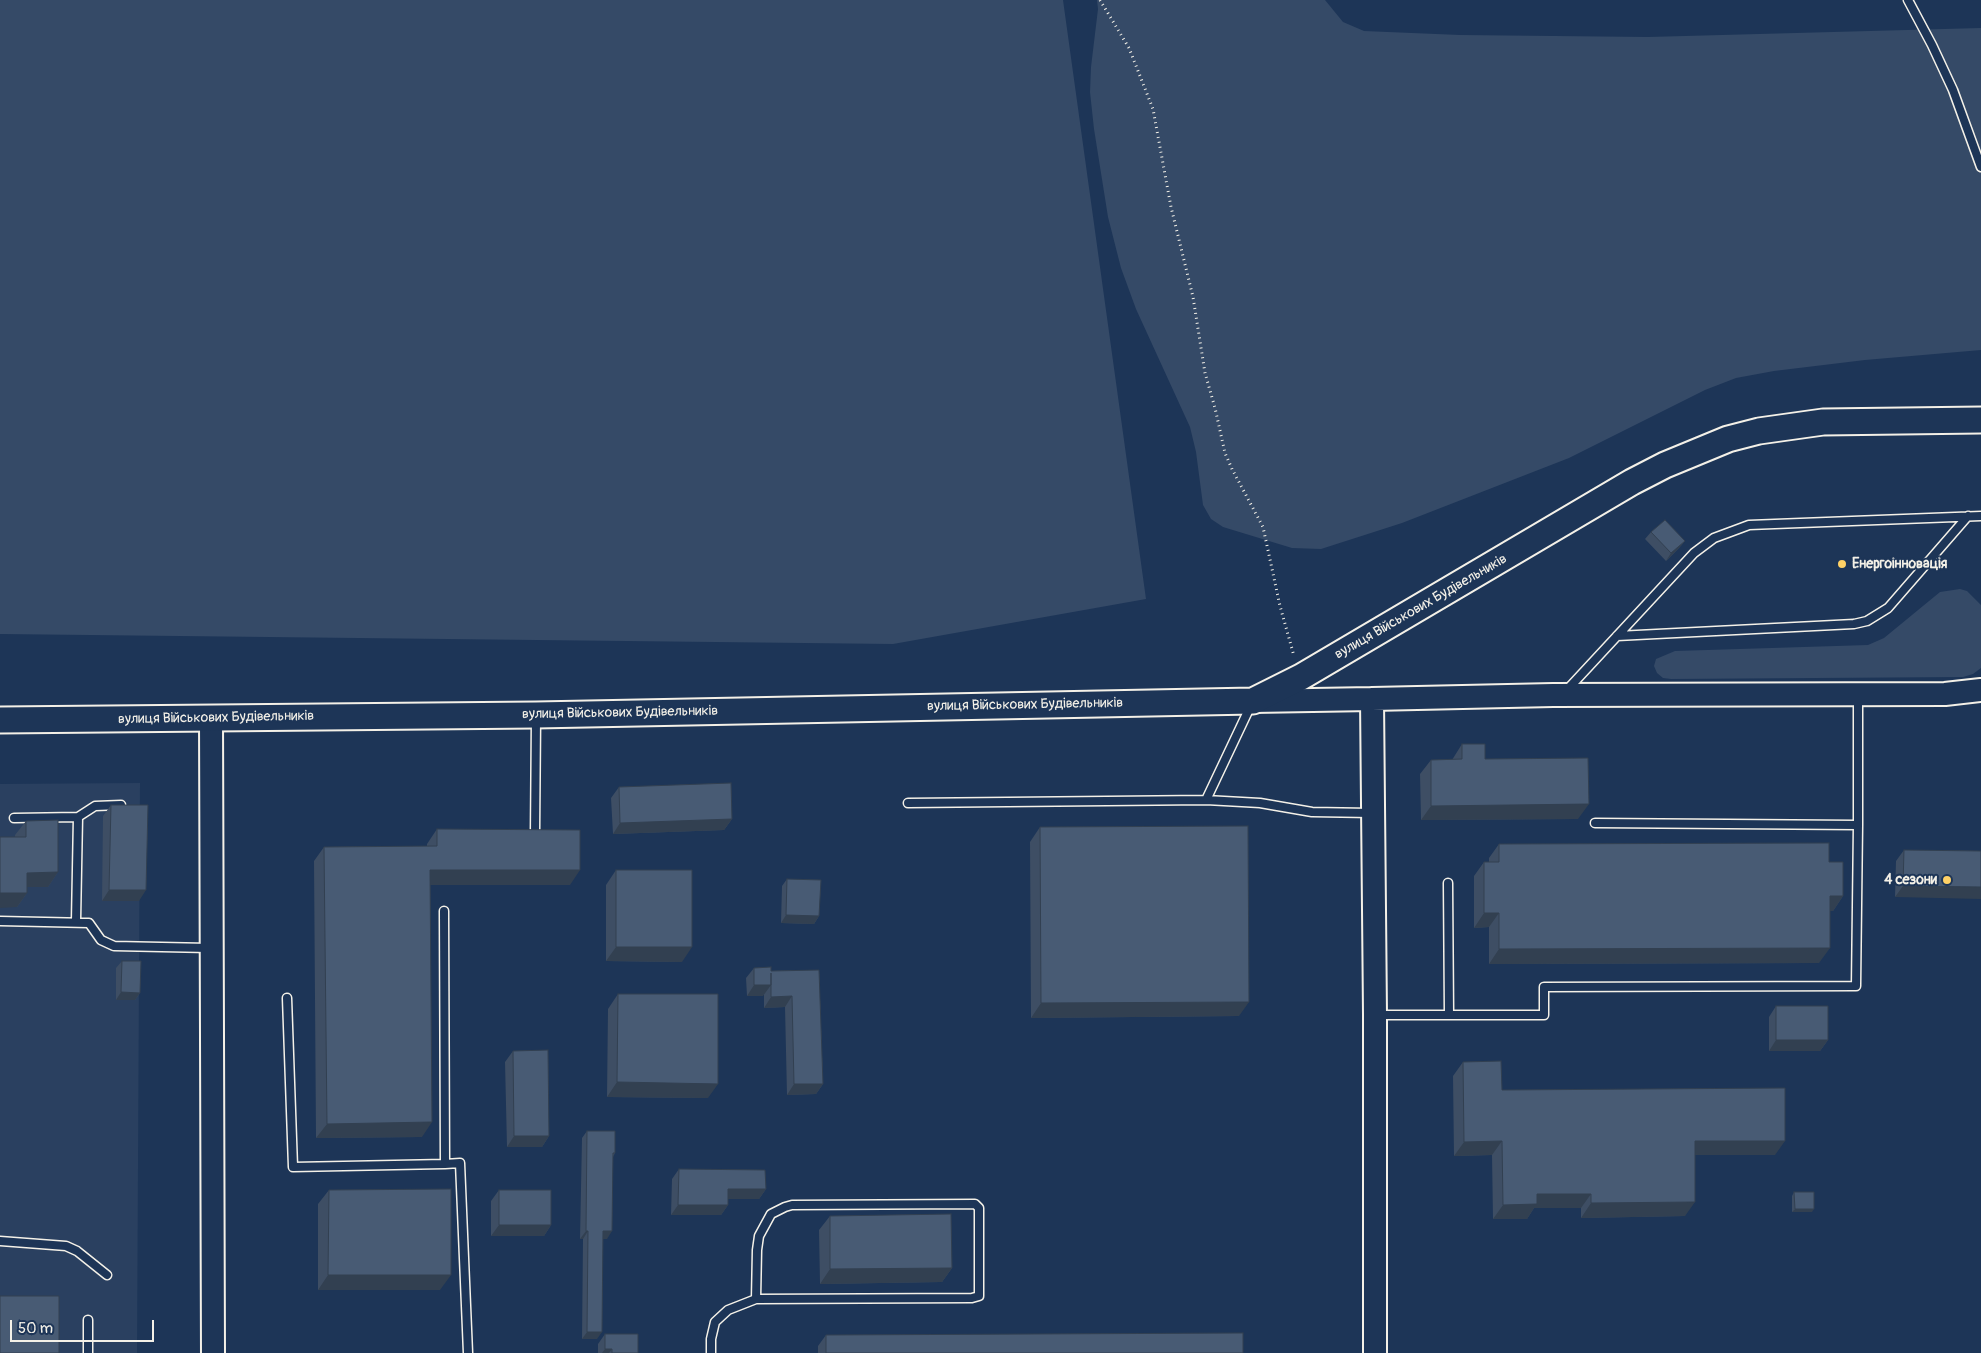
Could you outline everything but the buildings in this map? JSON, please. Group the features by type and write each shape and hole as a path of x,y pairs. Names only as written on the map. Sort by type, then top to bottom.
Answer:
{"main road":[{"name":"вулиця Військових Будівельників","path":"0,720 536,715 1253,701 1300,677 1632,482 1665,465 1728,438 1759,430 1823,422 1981,420"}],"street":[{"path":"1253,701 1563,695 1945,694 1981,690"},
{"path":"1372,699 1376,1015 1375,1353"},
{"path":"211,718 213,1353"}],"lane":[{"path":"1908,0 1953,90 1981,167"},
{"path":"1617,636 1854,624 1867,621 1888,608 1968,516"},
{"path":"1563,695 1694,553 1714,538 1749,525 1981,516"},
{"path":"1376,1015 1544,1014 1544,987 1856,986 1858,693"},
{"path":"1206,800 1253,701"},
{"path":"535,834 536,715"},
{"path":"908,804 1206,800 1260,802 1312,812 1373,813"},
{"path":"14,818 78,817 95,806 126,806"},
{"path":"76,921 78,817"},
{"path":"1595,823 1858,825"},
{"path":"1448,884 1449,1015"},
{"path":"444,911 445,1164"},
{"path":"0,921 89,922 101,940 114,946 212,948"},
{"path":"287,998 293,1167 460,1163 469,1351"},
{"path":"711,1353 711,1338 715,1322 728,1310 756,1299 979,1296 979,1208 974,1204 792,1205 784,1207 771,1214 757,1243 756,1299"},
{"path":"0,1240 66,1246 76,1251 107,1274"},
{"path":"88,1320 88,1353"}],"path":[{"path":"1100,0 1132,54 1153,109 1171,207 1194,297 1205,373 1225,452 1232,470 1263,527 1280,606 1300,677"}],"shaded area":[{"path":"0,0 1063,0 1146,599 893,644 0,634"},
{"path":"1097,0 1325,0 1343,22 1364,31 1460,35 1648,37 1981,28 1981,350 1865,360 1774,371 1736,378 1705,390 1569,458 1402,523 1321,549 1292,548 1223,527 1211,519 1203,505 1196,452 1190,427 1136,309 1121,268 1108,217 1090,92 1098,9"},
{"path":"1960,589 1967,591 1981,605 1981,668 1973,674 1963,677 1671,679 1663,678 1657,673 1654,666 1656,659 1675,651 1868,645 1884,638 1940,592"},
{"path":"140,783 137,1353 0,1353 0,784"}],"place":[{"name":"Енергоінновація","path":"1842,564"},
{"name":"4 сезони","path":"1947,880"}]}
